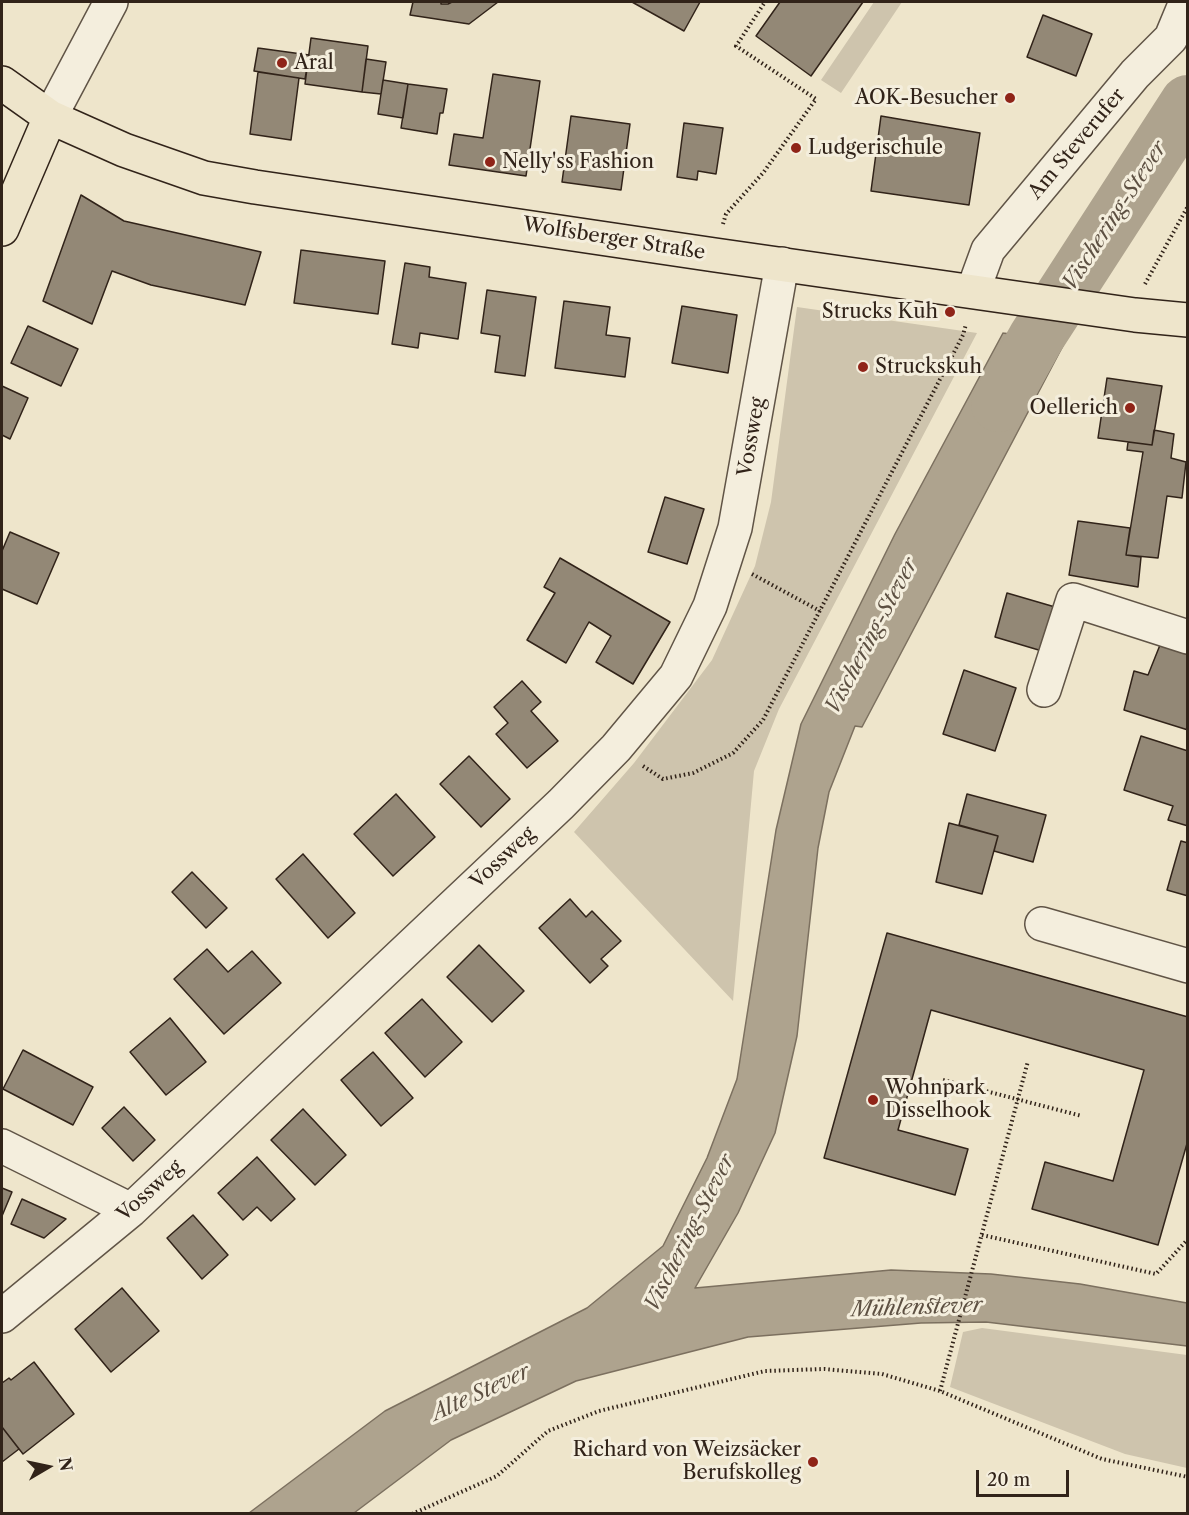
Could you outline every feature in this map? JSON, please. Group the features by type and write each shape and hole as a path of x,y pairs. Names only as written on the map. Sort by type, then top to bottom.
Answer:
{"main road":[{"name":"Wolfsberger Straße","path":"2,83 51,117 124,150 204,178 1120,313 1188,320"},
{"path":"2,229 51,117"}],"street":[{"path":"51,117 111,2"},
{"name":"Am Steverufer","path":"988,293 988,250 1135,74 1172,38 1186,2"},
{"name":"Vossweg","path":"2,1316 131,1210 552,812 616,748 676,676 710,606 735,528 782,264"},
{"path":"1044,690 1073,600 1188,637"},
{"path":"1042,924 1188,966"},
{"path":"2,1146 131,1210"}],"path":[{"path":"726,214 762,173 816,99 736,46 765,2"},
{"path":"1120,313 1144,286 1188,206"},
{"path":"616,748 663,779 693,773 734,753 763,720 963,335 988,293"},
{"path":"725,559 820,611"},
{"path":"940,1391 1028,1061"},
{"path":"943,1080 1082,1116"},
{"path":"982,1234 1155,1274 1188,1239"},
{"path":"412,1514 497,1476 548,1431 599,1411 765,1371 824,1369 882,1374 940,1391 1102,1459 1188,1477"}],"shaded area":[{"path":"874,2 902,2 841,93 821,80"},
{"path":"797,307 977,333 779,709 754,771 733,1001 574,832 634,763 712,660 755,566 771,502"},
{"path":"982,1328 1187,1355 1187,1468 1125,1454 950,1387 963,1332"}],"water":[{"path":"1003,333 1065,342 862,727 855,726 829,792 818,848 797,1036 775,1133 738,1213 695,1288 891,1270 991,1274 1080,1284 1187,1303 1187,1346 986,1322 921,1323 748,1337 576,1381 451,1440 354,1513 249,1513 385,1411 587,1308 663,1246 707,1158 737,1079 776,830 801,724 895,534"}],"building":[{"path":"413,2 448,4 452,2 498,2 469,24 410,15"},
{"path":"632,2 700,2 684,31"},
{"path":"780,2 863,2 811,76 756,36"},
{"path":"1043,15 1092,34 1076,76 1027,57"},
{"path":"311,38 368,46 362,92 305,84"},
{"name":"Aral","path":"258,48 309,55 305,79 254,71"},
{"path":"366,59 386,62 381,94 362,92"},
{"path":"258,72 299,78 291,140 250,134"},
{"path":"493,74 540,81 526,176 449,165 454,134 483,138"},
{"path":"383,80 408,84 403,118 378,114"},
{"path":"408,84 447,89 437,134 401,128"},
{"path":"571,116 630,124 621,190 562,182"},
{"path":"881,116 980,133 969,205 871,191"},
{"path":"684,123 723,128 716,174 698,171 697,180 677,177"},
{"path":"81,195 124,221 261,252 245,305 151,285 112,271 92,324 43,301"},
{"path":"301,250 385,261 378,314 294,303"},
{"path":"405,263 430,267 429,277 466,283 458,339 420,333 418,348 392,344"},
{"path":"487,290 536,297 525,376 495,372 500,336 481,333"},
{"path":"564,301 610,307 606,335 630,338 625,377 555,368"},
{"path":"682,306 737,315 728,373 672,363"},
{"path":"28,326 78,349 61,386 11,363"},
{"name":"Oellerich","path":"1107,378 1162,386 1152,445 1098,438"},
{"path":"2,386 28,398 10,439 2,435"},
{"path":"1154,430 1174,434 1171,458 1186,462 1182,498 1167,496 1158,558 1126,555 1143,452 1127,450 1128,442 1152,445"},
{"path":"665,497 704,509 687,564 648,552"},
{"path":"1078,521 1130,528 1126,555 1141,557 1138,587 1069,575"},
{"path":"10,532 59,553 37,604 2,589 2,551"},
{"path":"560,558 670,622 633,684 596,662 611,636 589,622 566,663 527,640 555,593 544,587"},
{"path":"1007,593 1055,607 1042,651 995,637"},
{"path":"1162,640 1188,648 1188,730 1124,710 1134,671 1148,675"},
{"path":"964,670 1016,688 995,751 943,734"},
{"path":"522,681 541,702 531,711 558,741 527,768 496,734 508,723 494,707"},
{"path":"1141,736 1188,751 1188,826 1168,820 1173,806 1124,790"},
{"path":"469,756 510,799 481,827 440,784"},
{"path":"396,794 435,837 393,876 354,834"},
{"path":"967,794 1046,815 1033,862 994,851 998,836 959,825"},
{"path":"949,823 998,836 982,894 936,882"},
{"path":"1181,841 1188,843 1188,896 1167,890"},
{"path":"303,854 355,913 328,938 276,879"},
{"path":"192,872 227,908 206,928 172,892"},
{"path":"570,899 586,917 592,911 621,941 601,959 608,966 590,983 539,928"},
{"name":"Wohnpark Disselhook","path":"887,933 1188,1017 1188,1140 1158,1245 1032,1209 1045,1162 1113,1181 1144,1070 931,1010 898,1130 968,1149 955,1195 824,1158"},
{"path":"479,945 524,991 492,1022 447,977"},
{"path":"207,949 228,972 252,951 281,983 224,1034 174,979"},
{"path":"422,999 462,1042 425,1077 385,1033"},
{"path":"170,1018 206,1062 166,1095 130,1052"},
{"path":"23,1050 93,1087 73,1125 3,1089"},
{"path":"373,1052 413,1098 381,1126 341,1080"},
{"path":"124,1107 155,1140 133,1161 102,1128"},
{"path":"303,1109 346,1155 315,1185 271,1140"},
{"path":"257,1157 295,1199 271,1221 257,1207 243,1220 218,1193"},
{"path":"2,1188 12,1192 2,1216"},
{"path":"22,1199 66,1219 44,1238 11,1224"},
{"path":"193,1215 228,1255 202,1279 167,1238"},
{"path":"122,1288 159,1331 111,1372 75,1329"},
{"path":"34,1362 74,1414 23,1454 2,1427 2,1383 9,1378 11,1380"},
{"path":"2,1427 19,1449 2,1462"}],"waterway":[{"name":"Vischering-Stever","path":"999,404 1036,338 1188,103"}],"place":[{"name":"Aral","path":"282,63"},
{"name":"AOK-Besucher","path":"1010,98"},
{"name":"Ludgerischule","path":"796,148"},
{"name":"Nelly'ss Fashion","path":"490,162"},
{"name":"Strucks Kuh","path":"950,312"},
{"name":"Struckskuh","path":"863,367"},
{"name":"Oellerich","path":"1130,408"},
{"name":"Wohnpark Disselhook","path":"873,1100"},
{"name":"Richard von Weizsäcker Berufskolleg","path":"813,1462"}],"water label":[{"name":"Mühlenstever","path":"917,1308"},
{"name":"Alte Stever","path":"481,1393"}]}
